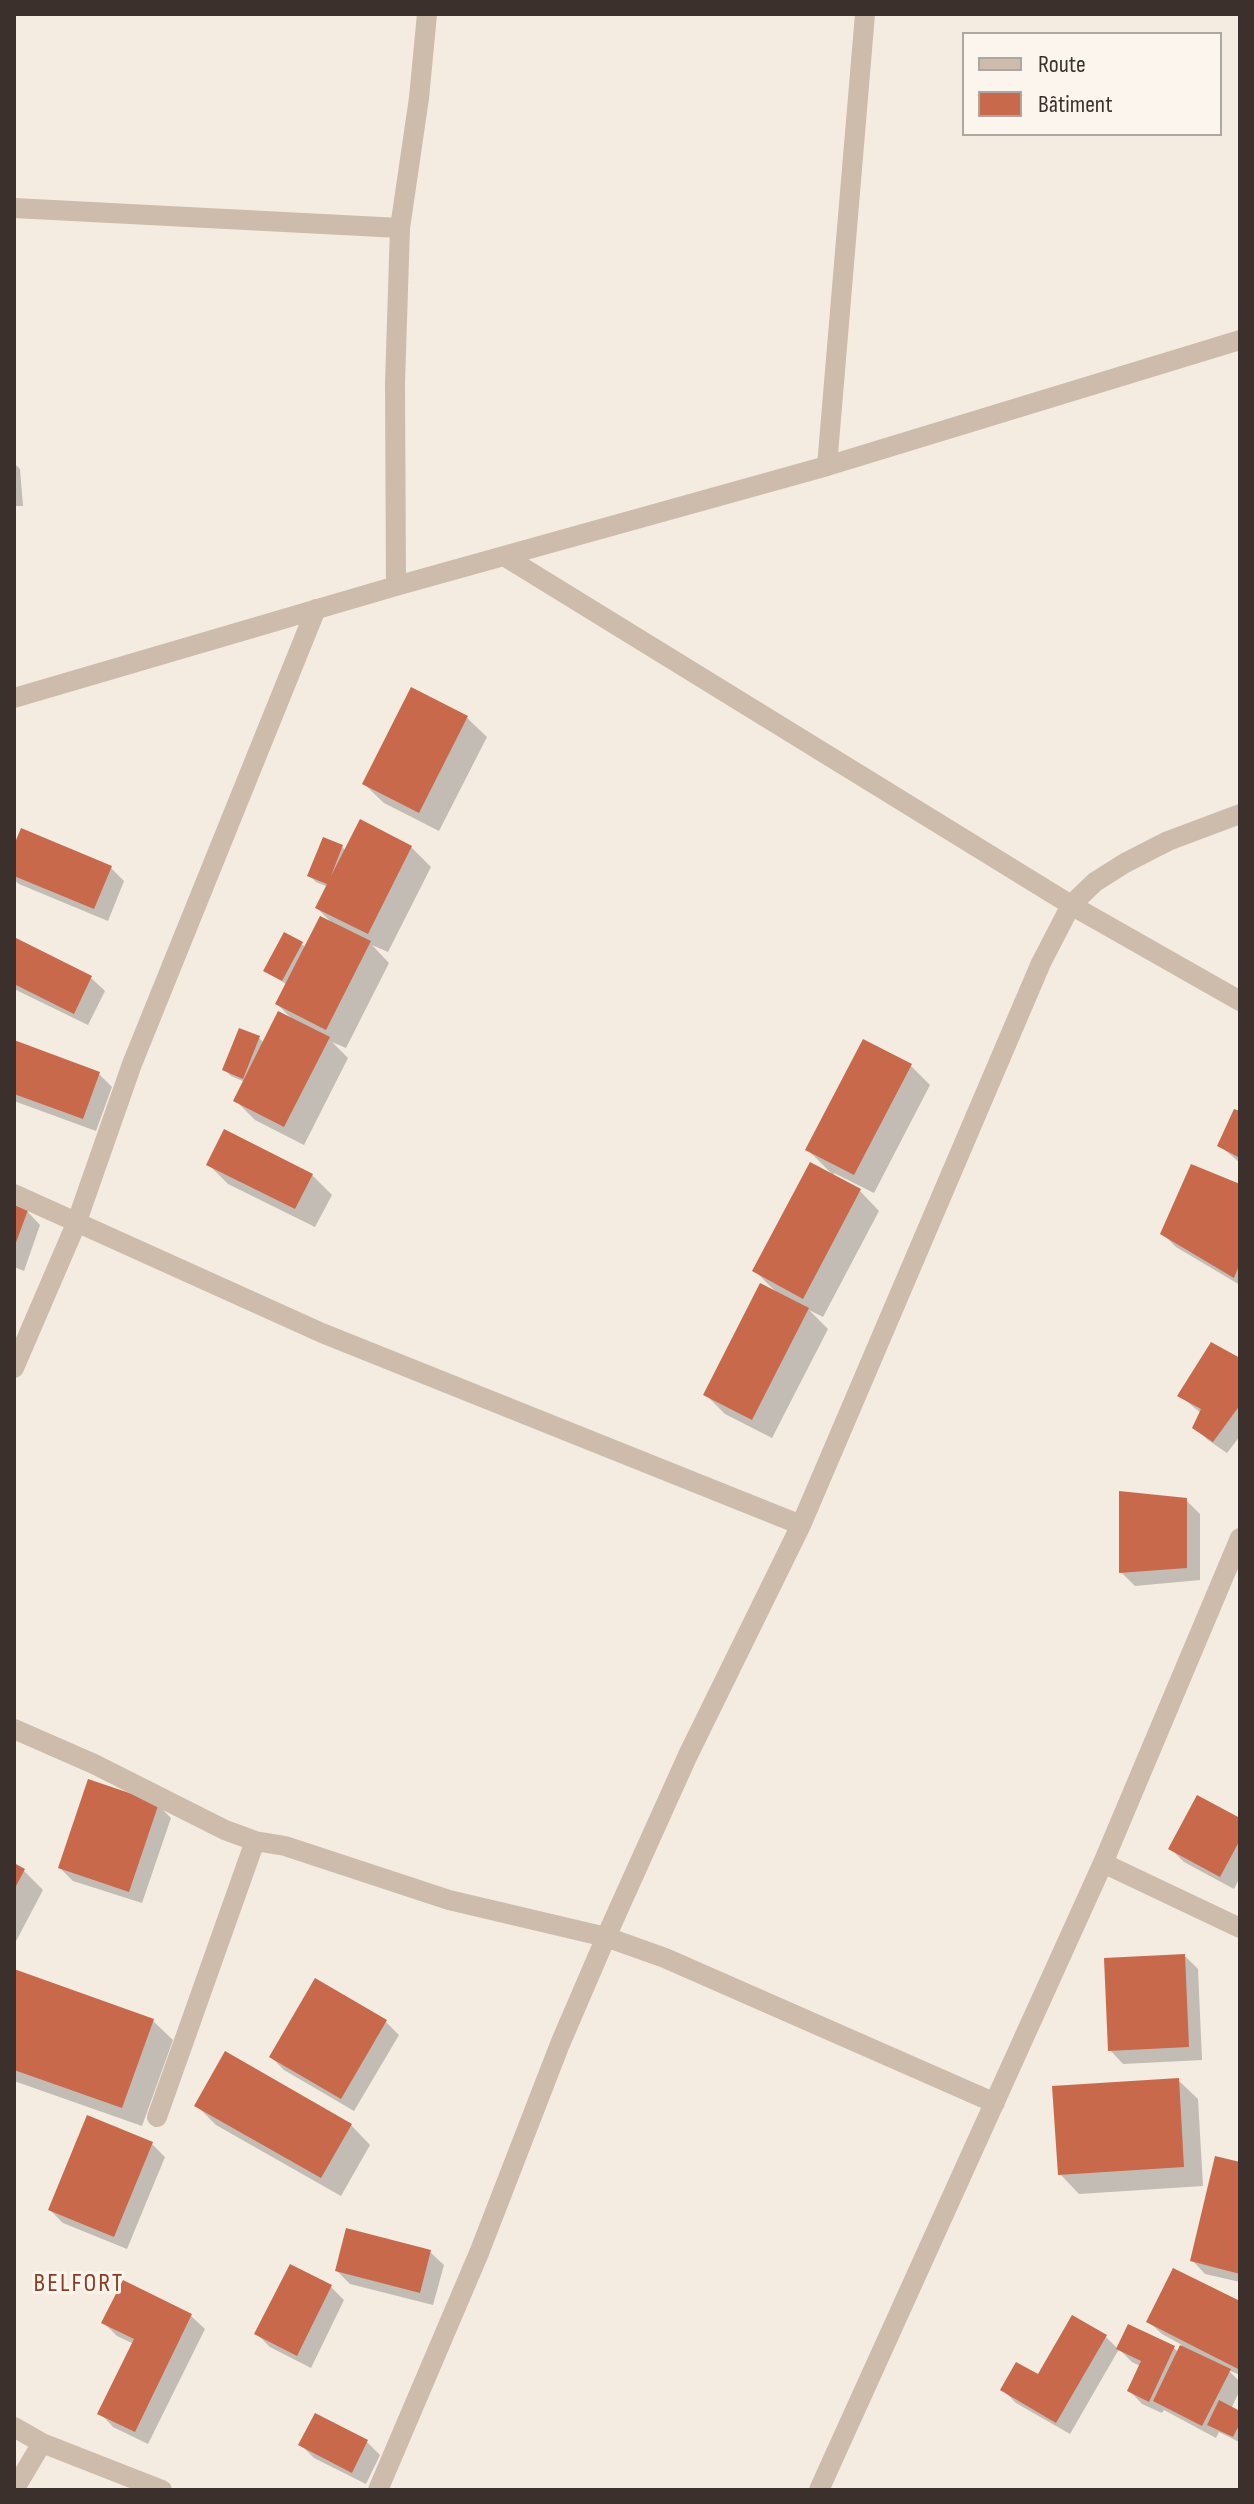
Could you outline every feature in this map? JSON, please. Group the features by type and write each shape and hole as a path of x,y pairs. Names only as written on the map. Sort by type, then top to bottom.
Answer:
{"street":[{"path":"396,586 395,383 400,228 419,98 427,14"},
{"path":"827,466 865,14"},
{"path":"14,208 400,228"},
{"path":"14,698 396,586 827,466 1240,340"},
{"path":"504,556 1071,905 1240,1001"},
{"path":"14,1368 76,1224 132,1064 316,609"},
{"path":"378,2490 479,2253 560,2044 606,1937 688,1755 801,1525 1041,963 1071,905 1095,882 1168,841 1240,814"},
{"path":"14,1194 322,1333 801,1525"},
{"path":"819,2490 1103,1863 1240,1538"},
{"path":"14,1729 94,1764 225,1830 255,1841 285,1846 412,1890 606,1937 665,1958 995,2103"},
{"path":"157,2117 255,1841"},
{"path":"1103,1863 1240,1928"},
{"path":"14,2427 42,2443 162,2490"},
{"path":"14,2490 42,2443"}],"building":[{"path":"411,687 468,716 419,813 362,784"},
{"path":"360,819 412,846 368,934 315,908 327,884 307,876 323,837 343,845 331,876"},
{"path":"21,828 112,866 94,909 14,876 14,845"},
{"path":"320,916 371,941 326,1030 275,1004"},
{"path":"284,932 303,942 282,981 263,971"},
{"path":"14,937 92,976 74,1014 14,984"},
{"path":"278,1011 330,1037 284,1127 233,1101"},
{"path":"239,1028 260,1036 243,1079 222,1070"},
{"path":"863,1039 912,1064 854,1175 805,1150"},
{"path":"14,1040 100,1072 83,1119 14,1094"},
{"path":"1234,1109 1240,1111 1240,1158 1217,1146"},
{"path":"224,1129 313,1174 295,1209 206,1165"},
{"path":"810,1162 861,1189 803,1299 752,1271"},
{"path":"1191,1164 1240,1184 1240,1263 1234,1278 1160,1234"},
{"path":"14,1205 28,1210 14,1248"},
{"path":"760,1283 809,1308 752,1420 703,1395"},
{"path":"1211,1342 1240,1358 1240,1405 1213,1442 1192,1428 1201,1409 1177,1396"},
{"path":"1119,1491 1187,1498 1187,1568 1119,1573"},
{"path":"88,1779 159,1803 129,1892 58,1868"},
{"path":"1197,1795 1240,1818 1240,1840 1220,1877 1168,1849"},
{"path":"14,1863 25,1869 14,1890"},
{"path":"1185,1954 1189,2047 1108,2051 1104,1958"},
{"path":"14,1969 154,2019 122,2108 14,2070"},
{"path":"315,1978 387,2020 341,2099 269,2057"},
{"path":"225,2051 352,2124 321,2178 194,2106"},
{"path":"1179,2078 1184,2167 1058,2175 1052,2086"},
{"path":"87,2115 153,2142 114,2237 48,2210"},
{"path":"1215,2156 1240,2162 1240,2274 1190,2261"},
{"path":"346,2228 431,2250 420,2293 335,2271"},
{"path":"290,2264 332,2285 297,2356 254,2334"},
{"path":"1173,2268 1240,2301 1240,2370 1146,2322"},
{"path":"123,2280 192,2314 135,2432 97,2414 134,2339 101,2323"},
{"path":"1072,2315 1107,2335 1056,2423 1000,2390 1016,2362 1038,2374"},
{"path":"1128,2324 1175,2346 1149,2402 1127,2391 1141,2361 1116,2349"},
{"path":"1180,2345 1231,2369 1202,2426 1153,2401"},
{"path":"1219,2400 1240,2411 1240,2423 1233,2437 1207,2425"},
{"path":"315,2413 368,2440 352,2473 298,2445"}],"district":[{"name":"BELFORT","path":"79,2284"}]}
